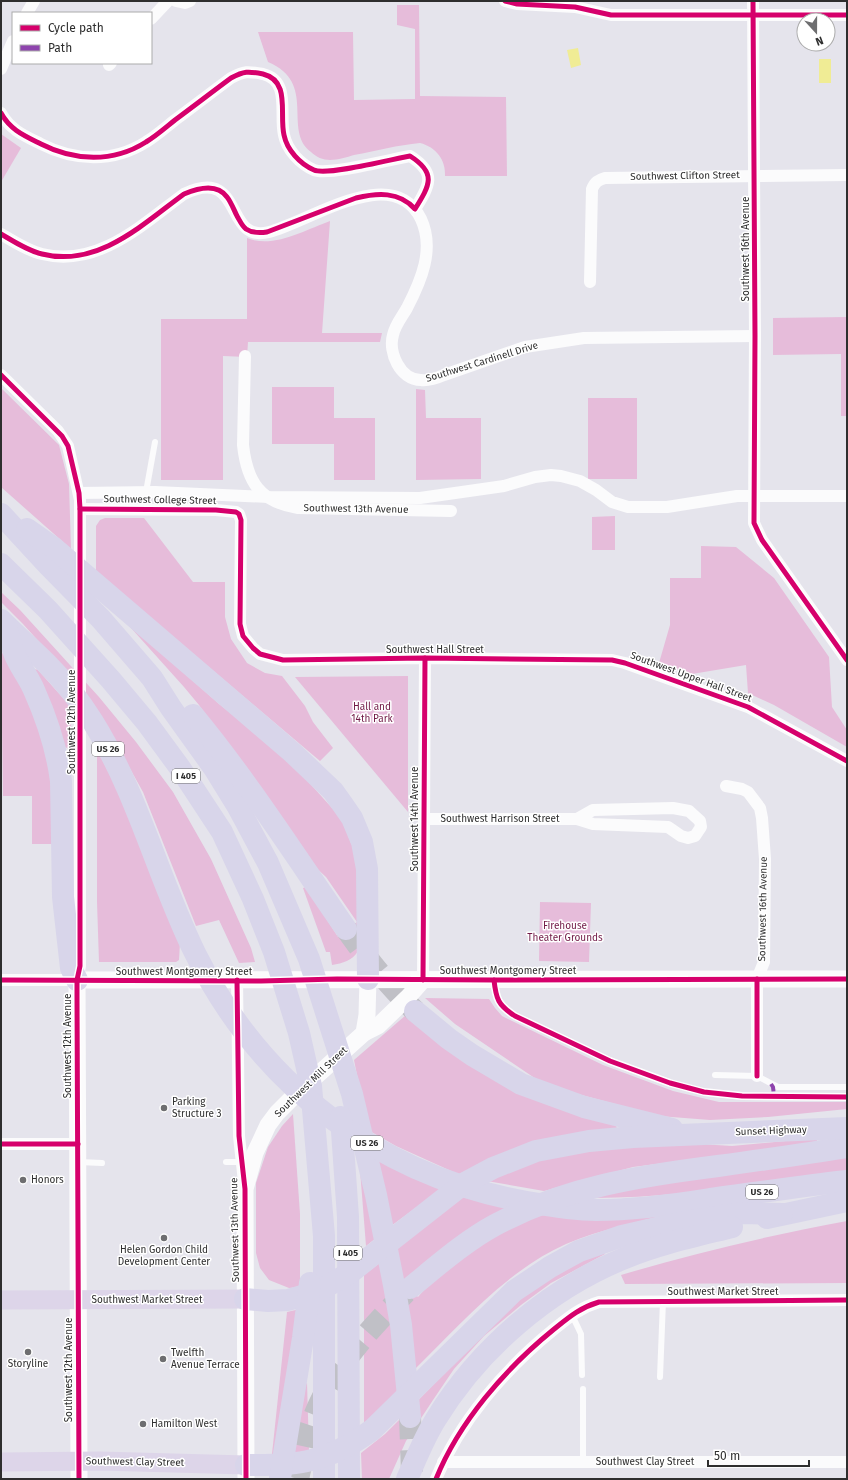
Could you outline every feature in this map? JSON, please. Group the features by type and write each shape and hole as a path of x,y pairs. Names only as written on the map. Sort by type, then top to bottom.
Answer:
{"highway":[{"name":"I 405","path":"1,513 48,565 101,619 152,678 171,708 214,768 238,807 256,840 286,904 309,959 331,1028 344,1156 348,1217 349,1479"},
{"path":"1,513 54,548 293,753 333,791 352,818 362,842 367,869 368,979"},
{"name":"I 405","path":"1,564 48,610 111,680 134,707 180,768 222,832 253,899 274,952 299,1033 311,1086 324,1236 324,1479"},
{"path":"4,623 15,655 43,710 53,739 59,765 62,781 63,897 71,968 77,980"},
{"name":"US 26","path":"4,623 47,664 69,689 93,722 131,798 170,896 195,953 232,1017 255,1047 280,1073 334,1121 378,1151 448,1182 477,1191 512,1200 551,1206 595,1210 676,1204 847,1181"},
{"path":"152,678 187,707 226,757 346,930"},
{"path":"415,1011 449,1039 472,1055 521,1084 584,1107 694,1134"},
{"path":"331,1028 352,1094 376,1195 401,1325 410,1417"},
{"name":"Sunset Highway","path":"694,1134 847,1128"},
{"path":"245,1299 268,1301 288,1300 319,1291 351,1272 463,1184 518,1157 554,1147 589,1141 694,1134"},
{"path":"410,1288 460,1247 494,1225 526,1209 561,1196 598,1185 659,1174 847,1147"},
{"path":"407,1479 432,1426 454,1392 484,1356 518,1323 545,1303 587,1276 625,1258 669,1244 782,1214 847,1201"},
{"path":"246,1472 274,1472 323,1457 341,1450 356,1441 372,1430 514,1291 550,1267 579,1251 622,1236 679,1223 740,1213 782,1214"},
{"path":"274,1472 303,1338 311,1278 324,1236"}],"main road":[{"name":"Southwest Montgomery Street","path":"77,980 261,981 337,979 847,978"},
{"path":"358,1038 367,1015 368,979"},
{"name":"Southwest 12th Avenue","path":"77,980 79,1470"},
{"name":"Southwest Mill Street","path":"245,1189 253,1157 268,1125 277,1113 358,1038 378,1026 424,980"},
{"name":"Southwest 13th Avenue","path":"245,1189 246,1472"},
{"name":"Southwest Market Street","path":"1,1300 245,1299"},
{"name":"Southwest Clay Street","path":"1,1462 79,1470 246,1472"}],"street":[{"path":"28,12 34,1"},
{"path":"152,18 168,1"},
{"path":"176,1 185,3 190,1"},
{"path":"505,1 524,4 575,7 588,6 611,16 847,15"},
{"name":"Southwest 16th Avenue","path":"753,1 755,336 753,496"},
{"path":"1,69 12,43"},
{"path":"1,113 6,122 16,132 48,148 80,157 104,158 119,155 145,143 231,78 244,72 267,75 278,83 283,98 284,134 291,152 302,163 315,171 336,171 410,156 419,162 428,175 429,184 415,209"},
{"name":"Southwest Clifton Street","path":"590,282 592,189 596,181 605,178 847,175"},
{"name":"Southwest Cardinell Drive","path":"1,234 42,254 73,256 93,252 116,243 184,194 194,189 210,188 222,192 227,197 241,224 246,229 260,233 274,230 356,198 383,194 396,197 410,203 415,209 425,229 426,262 418,285 395,329 391,345 392,353 404,373 419,381 438,377 525,347 584,338 755,336"},
{"name":"Southwest 13th Avenue","path":"245,356 244,456 250,476 254,484 261,492 290,506 312,509 451,511"},
{"path":"1,375 62,436 68,446 79,493"},
{"name":"Southwest College Street","path":"79,493 146,492 269,497 420,498 504,486 535,477 551,475 580,481 596,490 612,502 628,507 667,506 737,496 847,496"},
{"name":"Southwest 12th Avenue","path":"77,980 80,966 81,781 79,493"},
{"path":"753,496 754,523 762,540 847,660"},
{"name":"Southwest College Street","path":"80,513 216,510 239,514 241,520 240,624 243,636 260,654"},
{"name":"Southwest Hall Street","path":"260,654 284,660 425,658 612,660"},
{"name":"Southwest 14th Avenue","path":"424,980 425,658"},
{"name":"Southwest Upper Hall Street","path":"612,660 625,663 748,707 847,761"},
{"name":"Southwest 16th Avenue","path":"726,786 742,789 748,792 762,813 765,859 764,962 757,979 757,1076"},
{"name":"Southwest Harrison Street","path":"424,819 577,819 593,824 668,827 681,836 688,838 695,836 701,827 700,821 689,811 673,808 593,810 577,819"},
{"name":"Southwest Montgomery Street","path":"1,980 77,980"},
{"name":"Southwest 13th Avenue","path":"237,980 239,1136 245,1189"},
{"path":"1,1144 78,1144"},
{"name":"Southwest Market Street","path":"572,1315 585,1306 599,1302 847,1300"},
{"path":"436,1479 443,1462 476,1410 494,1387 542,1338 572,1315"},
{"name":"Southwest Clay Street","path":"443,1462 847,1462"}],"lane":[{"path":"146,492 155,442"},
{"path":"715,1075 757,1076 778,1087 847,1087"},
{"path":"78,1162 102,1163"},
{"path":"226,1162 242,1162"},
{"path":"660,1377 663,1301"},
{"path":"572,1315 581,1334 582,1375"},
{"path":"583,1389 583,1462"}],"green space":[{"path":"397,5 419,5 420,96 506,97 507,176 445,176 444,165 439,155 431,148 420,143 330,160 322,159 315,155 303,143 299,132 296,94 292,82 283,71 268,62 258,32 353,32 354,100 415,99 415,29 397,25"},
{"path":"1,134 21,148 1,182"},
{"path":"330,221 322,333 382,333 380,342 248,342 247,357 223,356 223,480 161,480 161,319 247,319 247,238 257,241 278,240"},
{"path":"847,317 847,416 841,416 841,354 773,355 773,318"},
{"path":"272,387 334,387 334,418 375,418 375,480 334,480 334,444 272,444"},
{"path":"1,388 59,445 69,484 71,549 1,487"},
{"path":"416,389 425,390 426,418 481,418 481,479 416,480"},
{"path":"588,398 637,398 637,479 588,479"},
{"path":"615,516 615,550 592,550 592,517"},
{"path":"105,518 144,518 193,582 225,582 225,617 231,639 247,663 265,673 282,676 305,706 313,722 333,748 320,761 96,572 96,526 100,520"},
{"path":"701,546 736,547 774,578 829,657 832,707 847,730 847,747 774,705 748,693 746,665 692,674 659,663 670,625 670,578 701,578"},
{"path":"1,592 20,610 99,697 136,742 173,792 211,859 251,948 255,962 239,963 219,920 196,926 143,792 99,713 70,676 1,602"},
{"path":"123,619 219,704 270,744 305,778 341,818 357,858 358,951 350,959 332,965 330,952 326,952 303,888 306,887 338,937 357,922 326,877 312,864 199,705"},
{"path":"1,651 34,709 51,774 56,844 32,844 32,796 3,796"},
{"path":"35,669 38,670 71,707 71,750 65,747"},
{"name":"Hall and 14th Park","path":"408,676 408,812 295,677"},
{"path":"97,750 117,788 180,943 179,960 176,962 99,962 97,902"},
{"name":"Firehouse Theater Grounds","path":"540,902 591,903 589,962 539,961"},
{"path":"425,998 489,999 502,1016 603,1065 673,1091 719,1102 847,1102 847,1109 768,1117 710,1120 659,1116 545,1085 455,1024"},
{"path":"406,1015 616,1123 617,1131 460,1175 396,1146 368,1130 354,1060"},
{"path":"293,1114 300,1214 300,1287 289,1288 269,1280 260,1268 256,1253 256,1183 268,1147 282,1126"},
{"path":"817,1138 817,1143 633,1167 544,1191 487,1181 550,1153 668,1142 732,1146"},
{"path":"847,1154 847,1171 686,1193 621,1198 588,1198 610,1189"},
{"path":"359,1157 376,1238 366,1246"},
{"path":"376,1158 441,1189 391,1226"},
{"path":"463,1197 510,1208 403,1281 418,1297 444,1267 529,1212 677,1212 593,1234 566,1244 544,1255 524,1268 485,1300 414,1370 395,1250"},
{"path":"847,1221 847,1283 625,1284 621,1275 733,1245"},
{"path":"603,1251 605,1254 551,1283 521,1305 484,1336 454,1369 433,1400 406,1441 389,1479 362,1479 361,1453 385,1434 514,1302 554,1274"},
{"path":"381,1262 391,1321 398,1391 364,1424 364,1275"},
{"path":"300,1309 277,1454 272,1454 287,1312"},
{"path":"307,1382 309,1451 293,1454 302,1397"}],"shaded area":[{"path":"578,48 581,65 571,68 567,50"},
{"path":"819,59 831,59 831,83 819,83"}],"tunnel":[{"path":"346,929 379,972 415,1011"},
{"path":"298,1479 309,1431 326,1391 350,1354 379,1320 409,1289"},
{"path":"410,1417 412,1472"}],"marked path":[{"path":"771,1084 773,1087 774,1096"}],"cycle path":[{"path":"505,1 517,4 575,7 611,15 847,15"},
{"path":"753,1 755,336 754,523 762,540 847,660"},
{"path":"1,113 9,124 18,132 54,150 67,154 94,157 120,154 150,140 231,78 243,73 258,73 272,78 281,91 284,135 291,151 304,164 314,170 332,171 410,156 419,162 424,168 428,180 424,193 415,209 409,203 395,196 364,196 262,233 246,229 240,222 228,199 223,193 213,188 207,188 184,194 136,230 101,249 82,255 62,257 37,253 1,234"},
{"path":"1,375 62,436 68,446 79,493 80,966 77,980 79,1479"},
{"path":"80,509 216,510 236,512 239,514 241,520 240,624 243,636 260,654 283,660 425,658 612,660 625,663 748,707 847,761"},
{"path":"423,980 425,658"},
{"path":"1,980 261,981 337,979 847,979"},
{"path":"757,979 757,1076"},
{"path":"237,980 239,1136 245,1189 246,1479"},
{"path":"494,980 497,997 501,1005 515,1016 610,1061 670,1083 704,1092 742,1096 847,1097"},
{"path":"1,1144 78,1144"},
{"path":"436,1479 457,1437 470,1417 501,1379 535,1345 585,1307 599,1302 847,1300"}],"place":[{"name":"Parking Structure 3","path":"164,1108"},
{"name":"Honors","path":"23,1180"},
{"name":"Helen Gordon Child Development Center","path":"164,1238"},
{"name":"Storyline","path":"28,1352"},
{"name":"Twelfth Avenue Terrace","path":"163,1359"},
{"name":"Hamilton West","path":"143,1424"}]}
